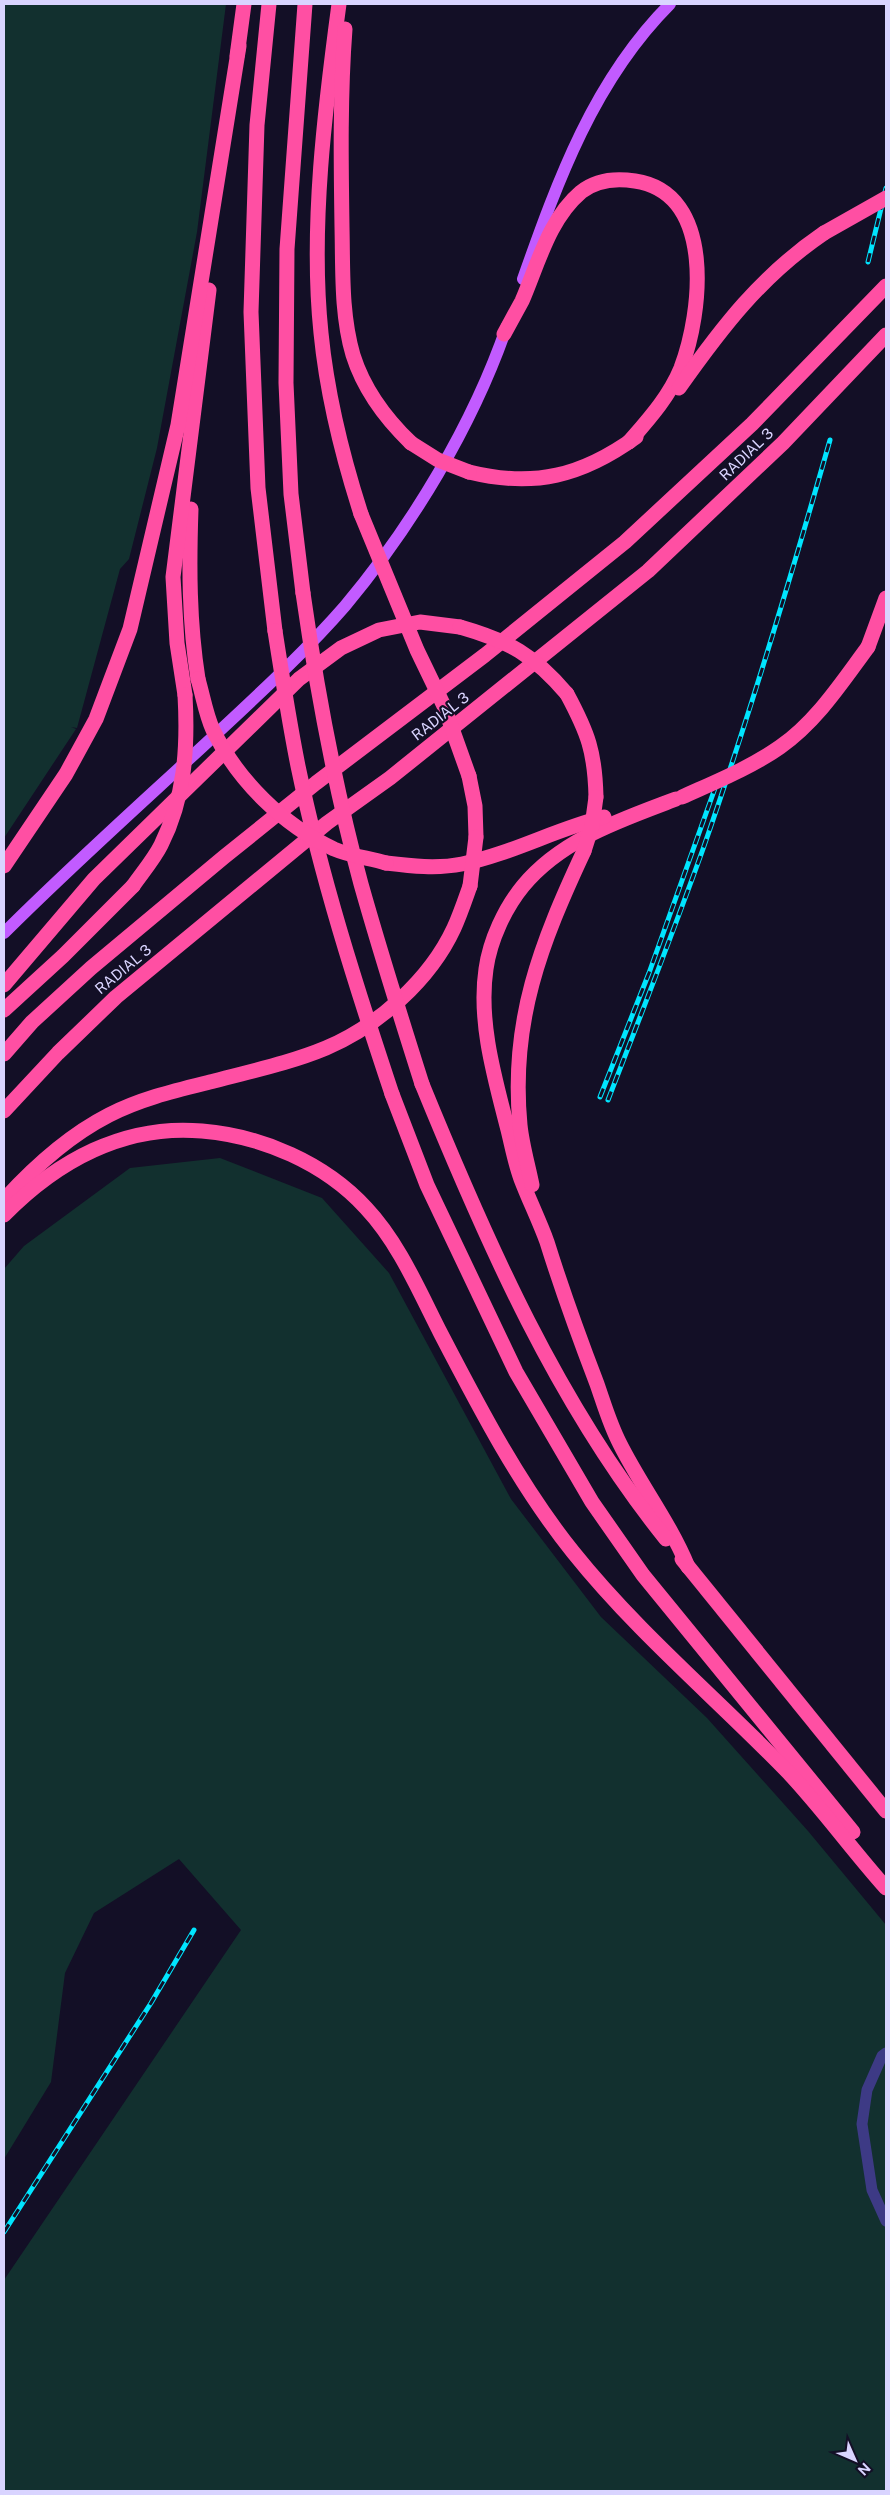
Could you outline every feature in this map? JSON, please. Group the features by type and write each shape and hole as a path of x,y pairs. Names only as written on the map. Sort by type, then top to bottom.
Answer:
{"highway":[{"path":"4,1010 63,956 133,886 160,846 175,810 185,771 188,738 186,695 177,643 173,577 244,4"},
{"path":"269,4 257,124 251,312 258,488 275,631 298,766 324,872 356,986 392,1094 427,1185 516,1372 592,1502 643,1575 824,1794 886,1876"},
{"path":"305,4 288,249 286,374 291,494 303,593 321,706 343,809 361,883 422,1084 457,1169 545,1352 616,1473 688,1567 886,1811"},
{"path":"4,1200 50,1154 78,1133 110,1114 148,1098 328,1048 382,1015 429,970 454,929 470,886 476,837 475,806 469,776 444,706 399,608 360,514 346,468 328,382 321,332 318,289 321,166 339,4"},
{"path":"347,4 341,121 343,293 348,335 360,375 370,394 396,428 411,443 438,460 469,472 492,478 516,480 548,477 587,466 609,456 644,431 660,413 725,325 777,268 824,233 886,198"},
{"path":"4,866 66,774 96,720 130,629 178,425 239,46"},
{"path":"504,334 554,228 582,192 605,182 624,179 656,187 670,198 681,210 694,244 697,271 695,318 680,369 668,394 629,442"},
{"name":"RADIAL 3","path":"4,1054 32,1022 91,968 224,857 316,783 485,655 625,542 752,424 886,286"},
{"name":"RADIAL 3","path":"4,1111 58,1052 116,996 327,823 390,778 648,571 782,443 886,335"},
{"path":"193,427 189,572 192,644 198,679 212,729 232,765 250,787 301,829 335,849 386,863 413,866 463,864 497,854 577,824 679,798"},
{"path":"688,1567 678,1543 618,1441 582,1346 538,1216 518,1169 495,1081 486,1019 486,968 495,937 508,908 524,886 547,862 567,848 608,825 679,798 735,773 781,747 809,722 830,698 868,647 886,598"},
{"path":"4,985 94,879 299,679 341,648 379,630 420,622 460,627 496,637 529,656 550,674 567,694 586,730 595,767 596,797 592,826 584,851 549,928 531,982 520,1035 518,1091 520,1127 538,1216"},
{"path":"4,1215 38,1183 75,1157 99,1146 154,1132 185,1130 243,1138 292,1155 326,1174 367,1208 392,1242 484,1413 524,1482 574,1552 636,1623 788,1772 886,1888"}],"main road":[{"path":"4,933 62,876 288,667 345,605 432,484 470,412 504,334 554,192 575,142 636,42 670,4"}],"street":[{"path":"886,2053 882,2056 866,2090 862,2124 872,2190 886,2221"}],"green space":[{"path":"4,4 226,4 197,232 157,448 129,559 120,569 77,728 71,727 76,729 4,838"},
{"path":"220,1158 322,1198 389,1273 511,1499 601,1617 707,1718 808,1831 886,1925 886,2491 4,2491 4,2280 241,1930 179,1859 94,1913 65,1973 51,2082 4,2159 4,1269 24,1246 130,1168"}],"railway":[{"path":"868,262 886,188"},
{"path":"608,1100 703,849 770,645 830,440"},
{"path":"600,1097 649,973 719,777"},
{"path":"4,2232 151,2003 194,1930"}]}
